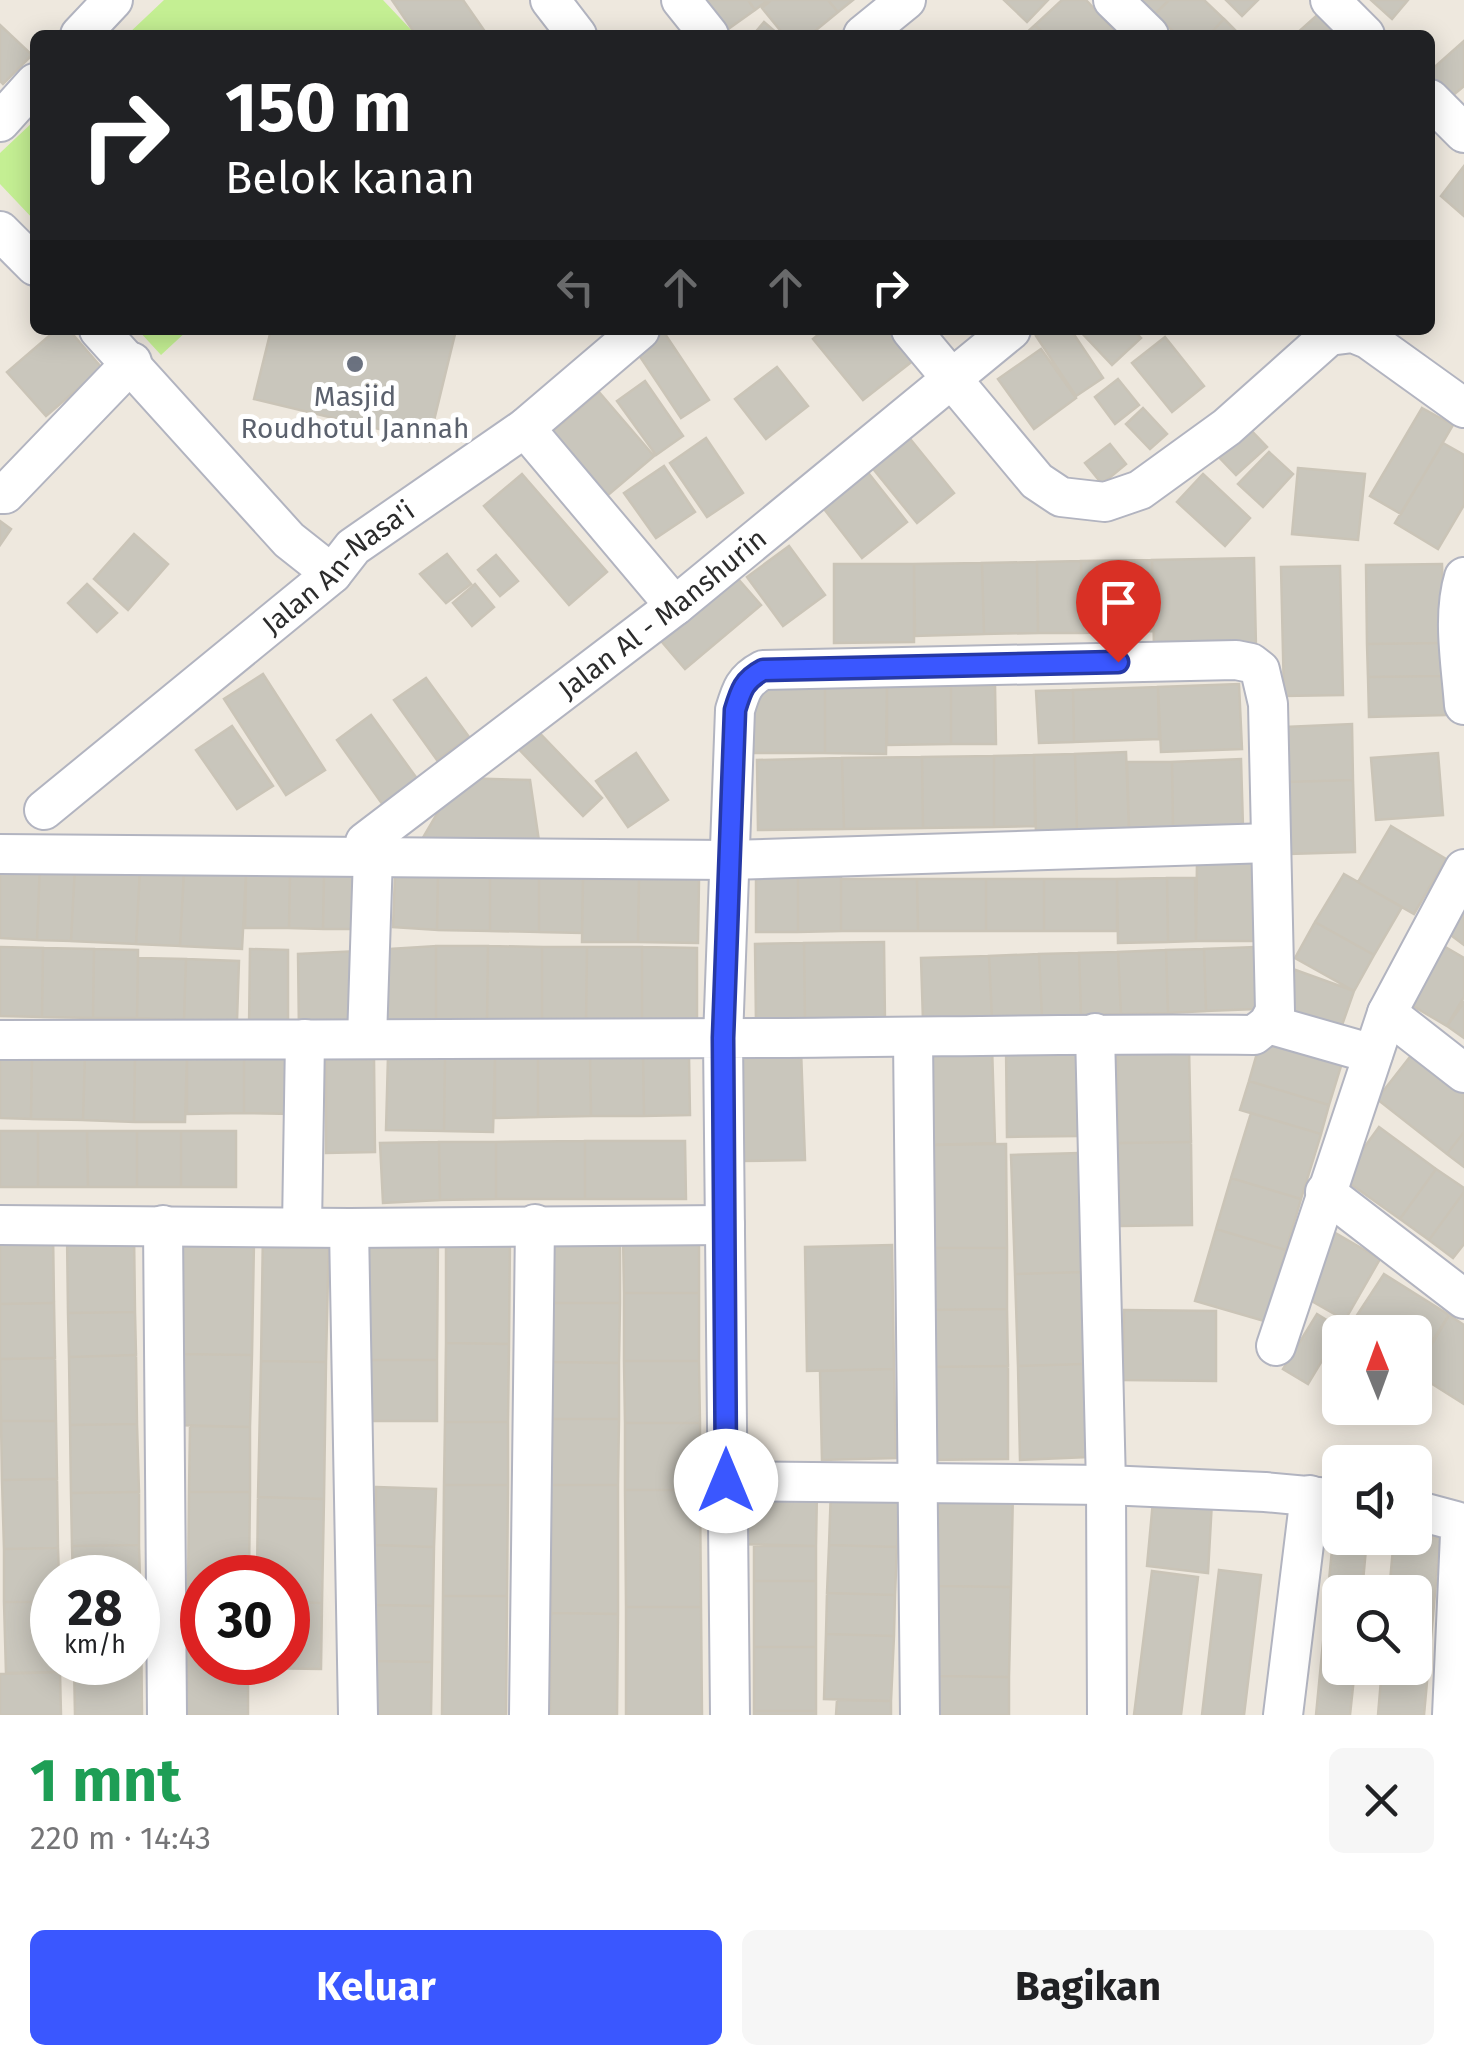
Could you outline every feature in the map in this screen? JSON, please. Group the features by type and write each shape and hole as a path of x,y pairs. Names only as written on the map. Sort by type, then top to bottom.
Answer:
{"street":[{"path":"85,30 113,0"},
{"path":"550,0 573,30"},
{"path":"680,0 705,30"},
{"path":"869,30 906,0"},
{"path":"1113,0 1144,30"},
{"path":"1330,0 1360,30"},
{"path":"2,114 30,88"},
{"path":"1435,104 1464,133"},
{"path":"0,230 30,261"},
{"path":"105,335 289,540 332,574"},
{"name":"Jalan An-Nasa'i","path":"44,810 332,574 352,547 525,428 634,335"},
{"path":"915,335 1037,481 1061,497 1105,502 1140,490 1226,427 1329,336 1337,335"},
{"name":"Jalan Al - Manshurin","path":"369,848 675,606 1005,335"},
{"path":"1358,335 1464,408"},
{"path":"0,494 5,494 132,362"},
{"path":"525,428 675,606"},
{"path":"1464,577 1460,590 1464,704"},
{"path":"0,1040 723,1038 913,1038 1095,1033 1254,1035 1268,1024 1275,1011 1268,704 1260,670 1236,660 763,670 748,678 735,710 723,1038 730,1715"},
{"path":"0,854 369,848 729,860 1270,843"},
{"path":"367,1039 369,848"},
{"path":"1276,1346 1387,1013 1464,869"},
{"path":"1387,1013 1464,1073"},
{"path":"1268,1024 1373,1054"},
{"path":"1095,1033 1106,1486 1107,1715"},
{"path":"913,1038 920,1715"},
{"path":"302,1227 305,1039"},
{"path":"1325,1192 1464,1299"},
{"path":"529,1715 535,1224"},
{"path":"0,1225 725,1225"},
{"path":"164,1225 167,1715"},
{"path":"349,1228 358,1715"},
{"path":"726,1481 1106,1486 1322,1497"},
{"path":"1282,1715 1322,1512"},
{"path":"1432,1515 1456,1521 1460,1534 1452,1715"}],"green space":[{"path":"164,0 383,0 411,30 132,30"},
{"path":"30,125 30,216 0,184 0,153"},
{"path":"143,335 183,335 161,355"}],"building":[{"path":"392,0 463,0 484,30 413,30"},
{"path":"701,0 748,0 755,10 723,30"},
{"path":"748,0 768,0 755,10"},
{"path":"771,0 828,0 838,12 816,30 780,30 762,8"},
{"path":"828,0 853,0 838,12"},
{"path":"1004,0 1048,0 1027,22"},
{"path":"1062,0 1086,0 1114,30 1040,30 1035,25"},
{"path":"1140,0 1169,0 1155,14"},
{"path":"1169,0 1204,0 1224,19 1214,30 1172,30 1155,14"},
{"path":"1226,0 1258,0 1242,16"},
{"path":"1371,0 1408,0 1392,19"},
{"path":"1324,9 1343,30 1301,30"},
{"path":"1224,19 1235,30 1214,30"},
{"path":"764,22 773,30 757,30"},
{"path":"0,25 30,57 3,84"},
{"path":"1464,41 1464,86 1446,101 1435,89 1435,67"},
{"path":"1464,166 1464,216 1441,196"},
{"path":"50,335 73,335 102,368 46,416 7,372"},
{"name":"Masjid Roudhotul Jannah","path":"270,335 455,335 429,441 254,399"},
{"path":"657,335 666,335 709,400 681,418 635,349"},
{"path":"818,335 903,335 919,356 863,400 813,339"},
{"path":"1074,335 1103,378 1076,396 1036,336"},
{"path":"1084,335 1141,338 1112,365"},
{"path":"1165,337 1204,386 1172,412 1132,363"},
{"path":"1041,349 1076,398 1034,429 998,379"},
{"path":"777,367 808,406 766,439 735,399"},
{"path":"1118,379 1139,405 1115,424 1095,397"},
{"path":"645,381 683,436 656,455 617,401"},
{"path":"599,392 654,456 608,495 553,431"},
{"path":"1143,408 1167,434 1150,449 1126,424"},
{"path":"1422,408 1453,425 1401,514 1370,496"},
{"path":"1247,426 1267,447 1236,475 1216,454"},
{"path":"907,435 954,493 917,523 870,465"},
{"path":"706,438 743,493 707,517 670,463"},
{"path":"1443,443 1464,455 1464,505 1438,549 1395,523"},
{"path":"1110,444 1126,464 1102,484 1085,463"},
{"path":"1269,452 1293,474 1263,507 1238,484"},
{"path":"664,466 695,512 656,538 624,493"},
{"path":"1298,468 1365,474 1358,540 1292,534"},
{"path":"866,470 907,522 862,558 821,505"},
{"path":"522,474 607,572 569,605 484,506"},
{"path":"1203,474 1250,518 1225,546 1177,502"},
{"path":"0,521 11,529 0,545"},
{"path":"134,534 168,564 128,610 94,579"},
{"path":"789,546 825,595 783,626 747,577"},
{"path":"447,554 471,584 446,603 420,574"},
{"path":"496,555 518,581 500,596 478,570"},
{"path":"1254,558 1256,647 1154,648 1152,560"},
{"path":"1152,560 1153,631 1083,633 1081,561"},
{"path":"1081,561 1083,633 1038,633 1037,562"},
{"path":"1037,562 1038,633 984,634 982,563"},
{"path":"982,563 984,634 915,636 914,564"},
{"path":"834,564 914,564 914,642 834,643"},
{"path":"1442,564 1444,643 1367,644 1366,565"},
{"path":"1340,566 1343,695 1284,696 1281,567"},
{"path":"732,572 761,605 685,669 656,635"},
{"path":"87,584 117,613 97,632 68,603"},
{"path":"475,584 494,607 472,626 453,603"},
{"path":"1444,643 1444,676 1368,677 1367,644"},
{"path":"263,674 325,770 286,795 224,699"},
{"path":"1444,676 1446,715 1369,717 1368,677"},
{"path":"426,678 469,737 437,760 394,700"},
{"path":"1239,684 1242,749 1161,752 1158,687"},
{"path":"751,685 825,686 825,753 750,753"},
{"path":"995,685 996,744 951,744 951,686"},
{"path":"825,686 887,687 886,754 825,753"},
{"path":"951,686 951,744 887,745 887,687"},
{"path":"1158,687 1159,739 1074,742 1073,690"},
{"path":"1073,690 1074,742 1039,743 1036,691"},
{"path":"371,715 418,780 383,805 337,740"},
{"path":"530,723 602,798 583,816 511,741"},
{"path":"1352,724 1353,780 1286,782 1285,727"},
{"path":"232,726 273,786 237,809 196,750"},
{"path":"1126,752 1129,830 1077,832 1075,754"},
{"path":"636,753 668,800 628,827 596,781"},
{"path":"1438,753 1443,815 1376,820 1371,758"},
{"path":"1075,754 1077,832 1036,833 1034,755"},
{"path":"1034,755 1035,826 994,827 994,756"},
{"path":"994,756 994,827 923,828 922,757"},
{"path":"922,757 923,828 844,829 842,758"},
{"path":"842,758 844,829 758,830 757,760"},
{"path":"1241,759 1243,827 1173,829 1172,762"},
{"path":"1127,762 1172,762 1173,829 1129,830"},
{"path":"458,778 530,780 539,841 421,841"},
{"path":"1353,780 1355,852 1289,854 1286,782"},
{"path":"1391,826 1446,859 1414,914 1358,882"},
{"path":"0,862 40,864 37,940 0,938"},
{"path":"1197,862 1255,863 1255,941 1196,941"},
{"path":"40,864 75,866 71,941 37,940"},
{"path":"75,866 140,869 136,944 71,941"},
{"path":"756,868 798,868 798,932 756,932"},
{"path":"798,868 841,868 841,931 798,932"},
{"path":"140,869 184,871 180,946 136,944"},
{"path":"184,871 246,874 242,949 180,946"},
{"path":"246,874 290,874 289,928 245,928"},
{"path":"290,874 324,875 323,929 289,928"},
{"path":"1344,874 1402,907 1374,955 1315,922"},
{"path":"324,875 365,876 361,929 323,929"},
{"path":"395,875 438,876 437,930 393,927"},
{"path":"438,876 490,877 490,931 437,930"},
{"path":"490,877 539,878 539,932 490,931"},
{"path":"539,878 583,879 582,933 539,932"},
{"path":"1167,878 1168,942 1118,943 1117,879"},
{"path":"1167,878 1195,878 1196,941 1168,942"},
{"path":"583,879 639,879 638,942 582,942"},
{"path":"639,879 699,880 698,943 638,942"},
{"path":"841,879 917,879 918,931 841,931"},
{"path":"917,879 986,879 986,931 918,931"},
{"path":"986,879 1044,879 1044,931 986,931"},
{"path":"1044,879 1117,879 1117,931 1044,931"},
{"path":"1464,896 1464,945 1440,927"},
{"path":"1315,922 1374,955 1354,991 1295,958"},
{"path":"1435,941 1464,958 1464,997 1447,1026 1401,999"},
{"path":"884,942 885,1022 805,1023 804,943"},
{"path":"804,943 805,1023 756,1024 755,944"},
{"path":"436,946 436,1024 375,1025 374,950"},
{"path":"436,946 488,946 487,1024 436,1024"},
{"path":"488,946 542,947 542,1025 487,1024"},
{"path":"0,947 43,948 42,1017 0,1016"},
{"path":"542,947 587,947 586,1025 542,1025"},
{"path":"587,947 642,947 642,1026 586,1025"},
{"path":"642,947 697,948 697,1026 642,1026"},
{"path":"1255,947 1257,1009 1206,1011 1204,949"},
{"path":"43,948 94,949 93,1018 42,1017"},
{"path":"94,949 138,950 137,1018 93,1018"},
{"path":"250,949 288,950 288,1028 249,1028"},
{"path":"1204,949 1206,1011 1168,1013 1166,950"},
{"path":"1166,950 1168,1013 1121,1014 1118,952"},
{"path":"359,951 359,1030 299,1032 298,954"},
{"path":"1118,952 1121,1014 1081,1015 1079,953"},
{"path":"1079,953 1081,1015 1042,1017 1039,954"},
{"path":"1039,954 1042,1017 992,1019 989,956"},
{"path":"989,956 992,1019 923,1021 921,958"},
{"path":"138,958 186,959 184,1020 137,1018"},
{"path":"186,959 239,961 237,1021 184,1020"},
{"path":"1290,968 1354,991 1341,1028 1277,1005"},
{"path":"1464,1002 1464,1038 1447,1026"},
{"path":"1264,1029 1345,1053 1329,1105 1249,1081"},
{"path":"1076,1044 1078,1136 1007,1137 1006,1046"},
{"path":"992,1046 995,1143 926,1145 923,1048"},
{"path":"1189,1047 1191,1142 1118,1143 1117,1048"},
{"path":"801,1050 805,1160 741,1161 738,1052"},
{"path":"0,1052 32,1053 31,1119 0,1118"},
{"path":"32,1053 85,1054 83,1120 31,1119"},
{"path":"1413,1053 1464,1092 1464,1132 1447,1154 1377,1099"},
{"path":"85,1054 135,1055 134,1122 83,1120"},
{"path":"291,1054 292,1114 244,1113 244,1056"},
{"path":"135,1055 187,1056 185,1122 134,1122"},
{"path":"187,1056 244,1056 244,1113 187,1114"},
{"path":"388,1056 445,1058 444,1131 386,1130"},
{"path":"643,1056 644,1116 591,1116 590,1057"},
{"path":"643,1056 689,1056 690,1115 644,1116"},
{"path":"590,1057 591,1116 538,1117 538,1058"},
{"path":"445,1058 495,1058 493,1132 444,1131"},
{"path":"495,1058 538,1058 538,1117 495,1118"},
{"path":"326,1059 374,1059 375,1152 326,1153"},
{"path":"1249,1081 1329,1105 1321,1134 1240,1110"},
{"path":"1251,1113 1321,1134 1301,1199 1231,1178"},
{"path":"1379,1127 1436,1169 1400,1219 1342,1178"},
{"path":"0,1131 38,1131 38,1187 0,1187"},
{"path":"38,1131 87,1131 88,1187 38,1187"},
{"path":"87,1131 137,1131 137,1187 88,1187"},
{"path":"137,1131 181,1131 181,1187 137,1187"},
{"path":"181,1131 236,1131 236,1187 181,1187"},
{"path":"1464,1132 1464,1167 1447,1154"},
{"path":"585,1141 585,1199 496,1199 496,1142"},
{"path":"585,1141 685,1141 686,1199 585,1199"},
{"path":"439,1142 496,1142 496,1199 440,1200"},
{"path":"439,1142 440,1200 383,1203 380,1143"},
{"path":"1191,1142 1192,1225 1120,1226 1118,1143"},
{"path":"1006,1144 1007,1248 927,1248 926,1145"},
{"path":"1079,1153 1083,1272 1015,1274 1011,1155"},
{"path":"1436,1169 1464,1188 1464,1192 1429,1240 1400,1219"},
{"path":"1231,1178 1301,1199 1286,1250 1216,1229"},
{"path":"1464,1192 1464,1244 1453,1258 1429,1240"},
{"path":"1216,1229 1286,1250 1264,1321 1195,1301"},
{"path":"263,1231 329,1232 326,1362 261,1361"},
{"path":"1332,1231 1380,1259 1348,1315 1336,1315 1296,1292"},
{"path":"53,1232 54,1303 0,1304 0,1233"},
{"path":"553,1232 620,1232 620,1303 553,1303"},
{"path":"134,1233 135,1312 68,1313 67,1234"},
{"path":"623,1234 699,1234 699,1293 624,1293"},
{"path":"369,1238 438,1238 437,1360 368,1360"},
{"path":"446,1238 510,1238 509,1344 446,1343"},
{"path":"178,1239 254,1241 252,1355 175,1354"},
{"path":"892,1245 894,1369 807,1371 805,1247"},
{"path":"927,1248 1007,1248 1007,1309 927,1310"},
{"path":"1083,1272 1085,1364 1018,1366 1015,1274"},
{"path":"1384,1274 1449,1315 1432,1342 1432,1315 1357,1315"},
{"path":"624,1293 699,1293 699,1361 624,1361"},
{"path":"54,1303 55,1358 0,1359 0,1304"},
{"path":"553,1303 620,1303 619,1363 552,1362"},
{"path":"1007,1309 1008,1366 928,1367 927,1310"},
{"path":"1124,1310 1216,1311 1216,1381 1123,1380"},
{"path":"135,1312 136,1355 69,1357 68,1313"},
{"path":"1317,1314 1322,1317 1322,1361 1308,1384 1283,1369"},
{"path":"1449,1315 1464,1325 1464,1404 1432,1384 1432,1344"},
{"path":"446,1343 509,1344 508,1422 445,1422"},
{"path":"175,1354 252,1355 250,1427 174,1425"},
{"path":"136,1355 137,1424 70,1425 69,1357"},
{"path":"55,1358 56,1421 1,1421 0,1359"},
{"path":"368,1360 437,1360 437,1421 368,1421"},
{"path":"261,1361 326,1362 324,1499 258,1497"},
{"path":"624,1361 699,1361 700,1423 625,1423"},
{"path":"552,1362 619,1363 619,1419 552,1419"},
{"path":"1085,1364 1088,1457 1020,1460 1018,1366"},
{"path":"1008,1366 1008,1459 928,1460 928,1367"},
{"path":"894,1369 896,1458 822,1460 820,1371"},
{"path":"552,1419 619,1419 618,1485 551,1485"},
{"path":"1,1421 56,1421 57,1479 2,1480"},
{"path":"445,1422 508,1422 508,1485 444,1485"},
{"path":"625,1423 700,1423 700,1490 625,1490"},
{"path":"137,1424 139,1492 71,1493 70,1425"},
{"path":"190,1426 250,1427 250,1492 189,1492"},
{"path":"57,1479 58,1548 4,1549 2,1480"},
{"path":"444,1485 508,1485 507,1596 443,1596"},
{"path":"551,1485 618,1485 618,1614 551,1613"},
{"path":"376,1487 436,1489 434,1547 375,1545"},
{"path":"740,1488 817,1489 816,1546 739,1544"},
{"path":"831,1489 899,1491 897,1547 829,1545"},
{"path":"939,1489 1013,1490 1011,1587 937,1586"},
{"path":"625,1490 700,1490 701,1607 626,1607"},
{"path":"139,1492 139,1545 72,1546 71,1493"},
{"path":"189,1492 250,1492 249,1555 188,1555"},
{"path":"258,1497 324,1499 322,1603 310,1603 310,1555 257,1555"},
{"path":"1153,1501 1212,1501 1208,1573 1147,1566"},
{"path":"1432,1537 1440,1538 1432,1626 1432,1575 1391,1575 1392,1555 1432,1555"},
{"path":"139,1545 139,1555 72,1555 72,1546"},
{"path":"375,1545 434,1547 433,1606 373,1605"},
{"path":"829,1545 897,1547 895,1595 827,1593"},
{"path":"754,1546 816,1546 816,1581 754,1581"},
{"path":"58,1548 58,1555 30,1555 30,1602 4,1602 4,1549"},
{"path":"1331,1555 1365,1555 1364,1575 1330,1575"},
{"path":"1219,1570 1261,1575 1244,1715 1202,1715"},
{"path":"1152,1571 1198,1577 1181,1715 1134,1715"},
{"path":"754,1581 816,1581 816,1647 754,1647"},
{"path":"937,1586 1011,1587 1009,1677 935,1676"},
{"path":"827,1593 895,1595 894,1636 826,1634"},
{"path":"443,1596 507,1596 506,1715 442,1715"},
{"path":"4,1602 30,1602 30,1673 6,1673"},
{"path":"310,1603 322,1603 321,1669 310,1669"},
{"path":"373,1605 433,1606 432,1662 372,1661"},
{"path":"626,1607 701,1607 702,1715 626,1715"},
{"path":"551,1613 618,1614 617,1715 550,1715"},
{"path":"826,1634 894,1636 891,1701 824,1699"},
{"path":"754,1647 816,1647 816,1711 754,1711"},
{"path":"1322,1653 1322,1685 1353,1685 1350,1715 1316,1715"},
{"path":"372,1661 432,1662 431,1715 371,1715"},
{"path":"30,1673 30,1685 60,1685 61,1715 0,1715 0,1674"},
{"path":"935,1676 1009,1677 1009,1715 935,1715"},
{"path":"74,1685 142,1685 142,1715 75,1715"},
{"path":"188,1685 248,1685 248,1715 187,1715"},
{"path":"1381,1685 1427,1685 1424,1715 1378,1715"},
{"path":"837,1700 891,1701 891,1715 836,1715"},
{"path":"754,1711 816,1711 816,1715 754,1715"}],"place":[{"name":"Masjid Roudhotul Jannah","path":"355,364"}],"route":[{"path":"726,1481 723,1038 735,710 742,688 748,678 763,670 1118,662"}]}
